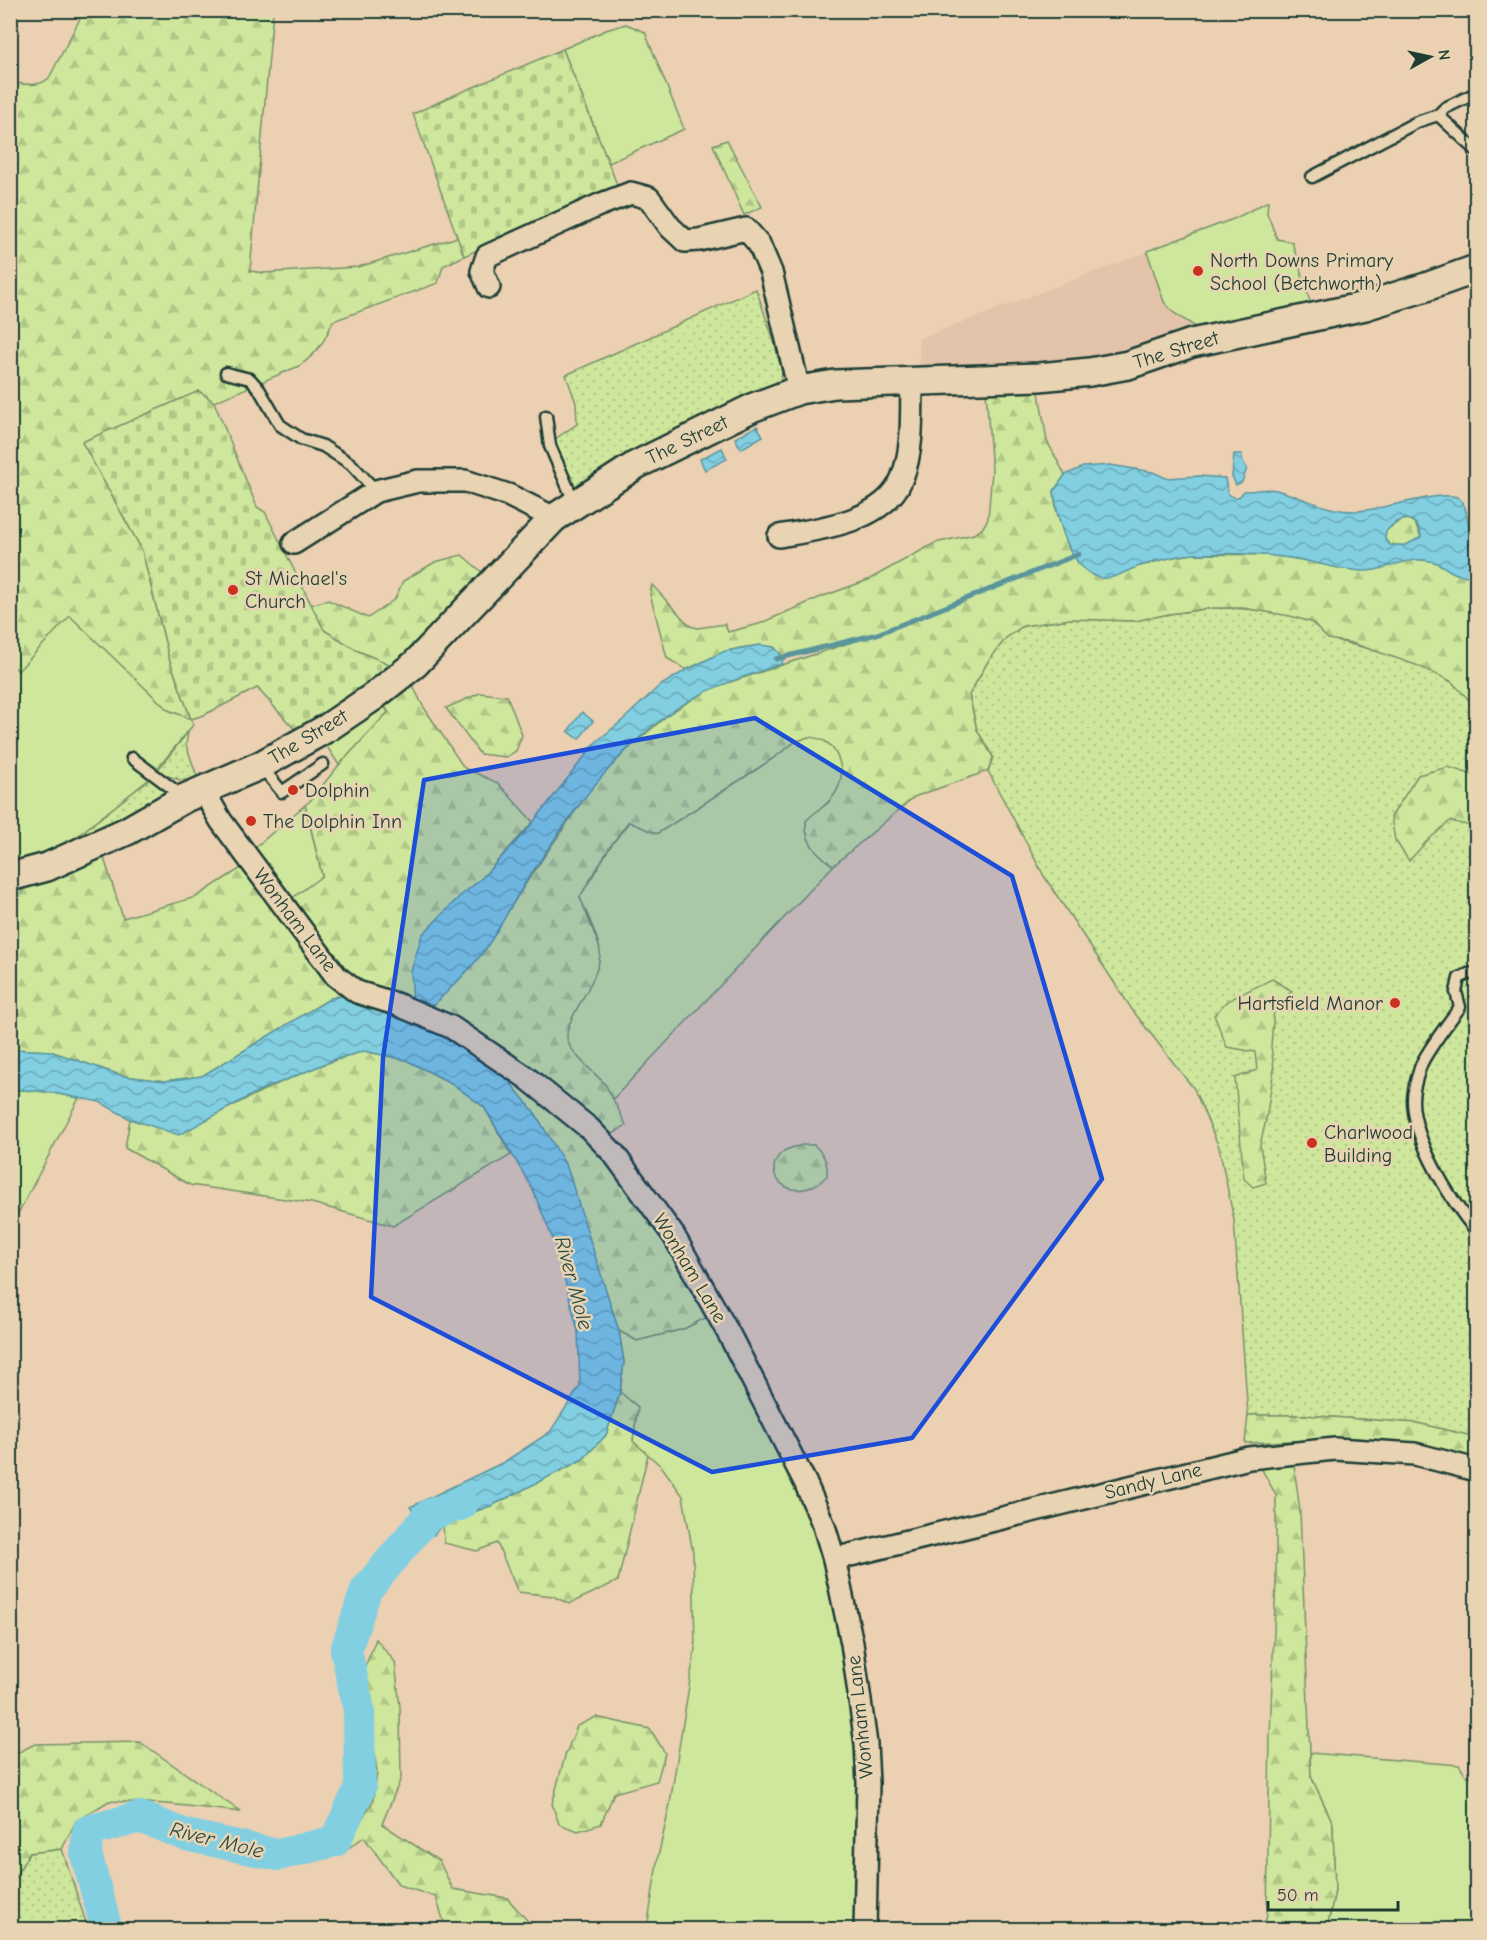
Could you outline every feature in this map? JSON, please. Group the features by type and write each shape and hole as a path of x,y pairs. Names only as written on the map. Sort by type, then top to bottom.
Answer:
{"street":[{"path":"489,287 482,271 487,256 631,193 649,198 670,227 685,241 746,229 759,244 771,272 799,390"},
{"name":"The Street","path":"10,877 47,867 127,831 194,794 261,765 327,728 373,697 415,664 565,511 636,465 754,407 799,390 835,384 1049,376 1128,365 1192,343 1365,306 1476,269"},
{"path":"779,536 830,527 865,515 890,496 902,479 909,449 912,382"},
{"path":"294,543 376,491 418,481 465,481 565,511"},
{"name":"Wonham Lane","path":"194,794 221,821 336,976 357,992 396,1004 451,1028 527,1078 590,1129 614,1154 674,1236 730,1336 805,1482 824,1526 834,1559 854,1654 866,1744 865,1929"},
{"name":"Sandy Lane","path":"834,1559 1249,1458 1335,1449 1415,1454 1476,1470"}],"lane":[{"path":"1312,177 1417,122 1438,115 1445,108 1476,93"},
{"path":"1438,115 1476,150"},
{"path":"226,373 250,379 259,389 280,425 301,439 323,447 351,464 376,491"},
{"path":"546,416 550,446 565,511"},
{"path":"132,758 194,794"},
{"path":"261,765 282,792 323,764"},
{"path":"1476,973 1459,978 1456,992 1460,1007 1420,1066 1413,1100 1418,1131 1438,1173 1459,1210 1476,1231"}],"highlighted area":[{"path":"755,718 1012,876 1102,1179 912,1438 712,1472 371,1297 383,1058 424,780"}],"shaded area":[{"name":"North Downs Primary School (Betchworth)","path":"1268,201 1267,213 1277,239 1292,242 1311,305 1197,328 1137,351 1099,362 920,371 919,339 1236,218"}],"green space":[{"path":"84,11 273,11 250,271 264,273 358,267 458,237 464,256 443,266 438,283 333,321 320,346 299,366 214,402 199,391 82,442 142,550 169,658 191,719 168,710 18,672 11,663 10,82 36,84 49,78"},
{"path":"626,24 645,32 684,129 609,163 563,49"},
{"path":"563,49 618,187 464,256 413,114"},
{"path":"727,140 762,207 744,215 713,145"},
{"path":"1268,201 1267,213 1277,239 1292,242 1311,305 1197,328 1174,313 1164,302 1147,251 1236,218"},
{"path":"756,289 782,372 778,389 575,494 555,439 577,424 576,403 566,375"},
{"path":"1038,387 1047,441 1065,475 1054,491 1056,509 1069,549 1089,571 1102,578 1115,576 1136,567 1193,554 1270,555 1296,559 1385,539 1386,531 1405,519 1410,520 1418,529 1433,558 1456,572 1476,577 1476,707 1451,681 1416,665 1352,643 1328,639 1311,622 1290,616 1243,608 1213,608 1135,621 1070,619 1023,626 1006,638 987,663 969,695 977,730 993,757 988,771 914,797 833,866 817,852 807,836 806,821 829,802 795,742 657,834 628,822 580,897 601,951 598,967 588,992 572,1019 570,1046 606,1085 626,1125 610,1136 428,1011 484,950 524,886 593,785 627,750 670,713 709,689 864,638 783,657 774,647 750,646 728,651 686,670 667,658 650,594 652,585 690,626 698,628 725,624 728,632 759,624 821,597 868,580 935,543 974,534 982,529 988,519 992,471 986,392"},
{"path":"199,391 214,402 257,507 265,512 324,630 358,651 396,667 298,733 257,688 204,715 191,719 169,658 142,550 82,442"},
{"path":"462,555 483,573 396,667 358,651 324,630 310,605 328,600 368,618 395,599 403,581 435,562"},
{"path":"1213,608 1262,610 1309,621 1333,639 1396,656 1424,667 1450,681 1476,707 1476,1437 1417,1423 1303,1415 1248,1415 1234,1220 1219,1147 1194,1089 1133,1011 1044,876 988,771 993,757 977,730 969,695 987,663 1006,638 1023,626 1070,619 1135,621"},
{"path":"70,616 168,710 191,719 193,725 148,780 71,841 39,855 11,861 10,663 18,671"},
{"path":"410,680 423,706 464,768 498,783 533,822 482,878 413,1006 347,978 287,902 322,875 305,805 388,712 381,702"},
{"path":"480,693 507,696 522,735 516,751 506,757 480,754 446,708"},
{"path":"381,702 388,712 339,765 322,739"},
{"path":"188,732 186,745 198,779 180,780 156,772"},
{"path":"808,737 820,739 830,745 840,765 841,779 836,792 806,821 807,836 813,847 833,866 613,1099 604,1083 572,1049 567,1037 571,1020 595,975 600,953 580,897 610,847 629,822 657,834 795,742"},
{"path":"1448,767 1476,776 1476,823 1471,826 1450,821 1409,861 1395,840 1391,817 1418,775"},
{"path":"151,778 165,792 163,798 75,847 71,841"},
{"path":"305,805 322,876 287,902 251,851"},
{"path":"104,858 123,918 196,897 241,868 272,903 332,988 346,995 331,998 202,1076 165,1081 123,1076 50,1051 11,1049 11,916 25,885"},
{"path":"25,885 11,916 11,886"},
{"path":"1272,979 1292,991 1274,1009 1271,1046 1274,1069 1260,1145 1266,1183 1253,1187 1244,1179 1235,1078 1257,1070 1255,1052 1227,1047 1214,1015 1227,1001"},
{"path":"364,1051 406,1060 451,1083 484,1107 511,1155 393,1226 312,1203 190,1185 125,1148 130,1119 179,1134 292,1077"},
{"path":"499,1069 597,1142 644,1203 711,1315 684,1329 637,1341 619,1331 596,1262"},
{"path":"11,1089 48,1092 79,1098 11,1227"},
{"path":"802,1145 814,1145 820,1152 826,1162 827,1176 814,1186 791,1189 776,1177 774,1169 776,1159 784,1151"},
{"path":"711,1315 797,1475 834,1581 860,1771 857,1788 859,1816 856,1929 647,1929 695,1649 693,1553 683,1496 662,1467 633,1441 638,1407 620,1392 624,1362 619,1331 637,1341 684,1329"},
{"path":"620,1392 638,1407 633,1440 648,1454 618,1581 569,1604 553,1596 518,1592 497,1543 477,1551 444,1543 443,1523 493,1505 582,1460 606,1435"},
{"path":"1248,1415 1303,1415 1417,1423 1476,1437 1476,1460 1418,1445 1357,1438 1245,1443"},
{"path":"1294,1465 1300,1512 1311,1776 1333,1823 1335,1891 1327,1929 1263,1929 1267,1915 1270,1736 1276,1580 1276,1495 1260,1466"},
{"path":"376,1639 395,1662 400,1707 401,1778 382,1824 439,1861 453,1889 507,1898 535,1929 446,1929 436,1897 399,1885 364,1837 340,1854 338,1849 354,1832 373,1801 377,1773 365,1667"},
{"path":"596,1717 650,1729 665,1753 657,1781 614,1793 601,1824 578,1831 559,1824 552,1804 565,1756 577,1726"},
{"path":"140,1742 241,1812 168,1804 109,1801 76,1821 62,1849 29,1853 11,1884 11,1756 35,1744"},
{"path":"1310,1753 1459,1765 1466,1776 1476,1775 1476,1929 1327,1929 1335,1891 1333,1823 1311,1776"},
{"path":"62,1849 88,1929 11,1930 11,1884 29,1853"}],"water":[{"path":"757,426 763,436 741,449 735,438"},
{"path":"722,448 727,459 705,470 700,459"},
{"path":"1234,454 1242,454 1242,460 1247,468 1242,482 1236,485 1232,476"},
{"path":"1110,465 1153,472 1166,478 1199,476 1225,478 1228,494 1235,498 1244,491 1272,489 1326,507 1346,511 1368,510 1436,497 1457,497 1462,501 1469,527 1476,536 1476,577 1457,574 1437,563 1420,560 1363,571 1284,557 1195,554 1173,557 1137,567 1111,578 1102,578 1091,574 1073,555 1058,515 1054,491 1065,475 1083,467","holes":["1408,520 1414,522 1418,527 1421,537 1406,545 1390,545 1385,539 1386,531 1396,522"]},
{"path":"760,645 774,647 783,657 782,664 724,684 696,697 648,730 607,770 572,814 478,959 428,1011 413,1006 411,971 422,935 459,897 482,878 527,830 596,742 658,687 686,670 725,651"},
{"path":"582,712 593,721 579,739 568,731"},
{"path":"346,995 421,1021 499,1069 535,1113 567,1167 619,1331 624,1362 620,1392 606,1435 582,1460 493,1505 443,1523 434,1535 410,1507 504,1462 550,1432 580,1386 578,1331 556,1247 532,1188 484,1107 451,1083 406,1060 364,1051 334,1060 259,1091 179,1135 130,1119 100,1102 48,1092 11,1089 10,1049 50,1051 123,1076 165,1081 202,1076 331,998"}],"waterway":[{"path":"776,659 877,634 1079,554"},
{"name":"River Mole","path":"107,1930 86,1854 88,1831 140,1817 186,1835 278,1855 335,1841 360,1788 359,1710 346,1650 366,1590 429,1515 462,1504"}],"place":[{"name":"North Downs Primary School (Betchworth)","path":"1198,271"},
{"name":"St Michael's Church","path":"233,590"},
{"name":"Dolphin","path":"293,790"},
{"name":"The Dolphin Inn","path":"251,821"},
{"name":"Hartsfield Manor","path":"1395,1003"},
{"name":"Charlwood Building","path":"1312,1143"}]}
